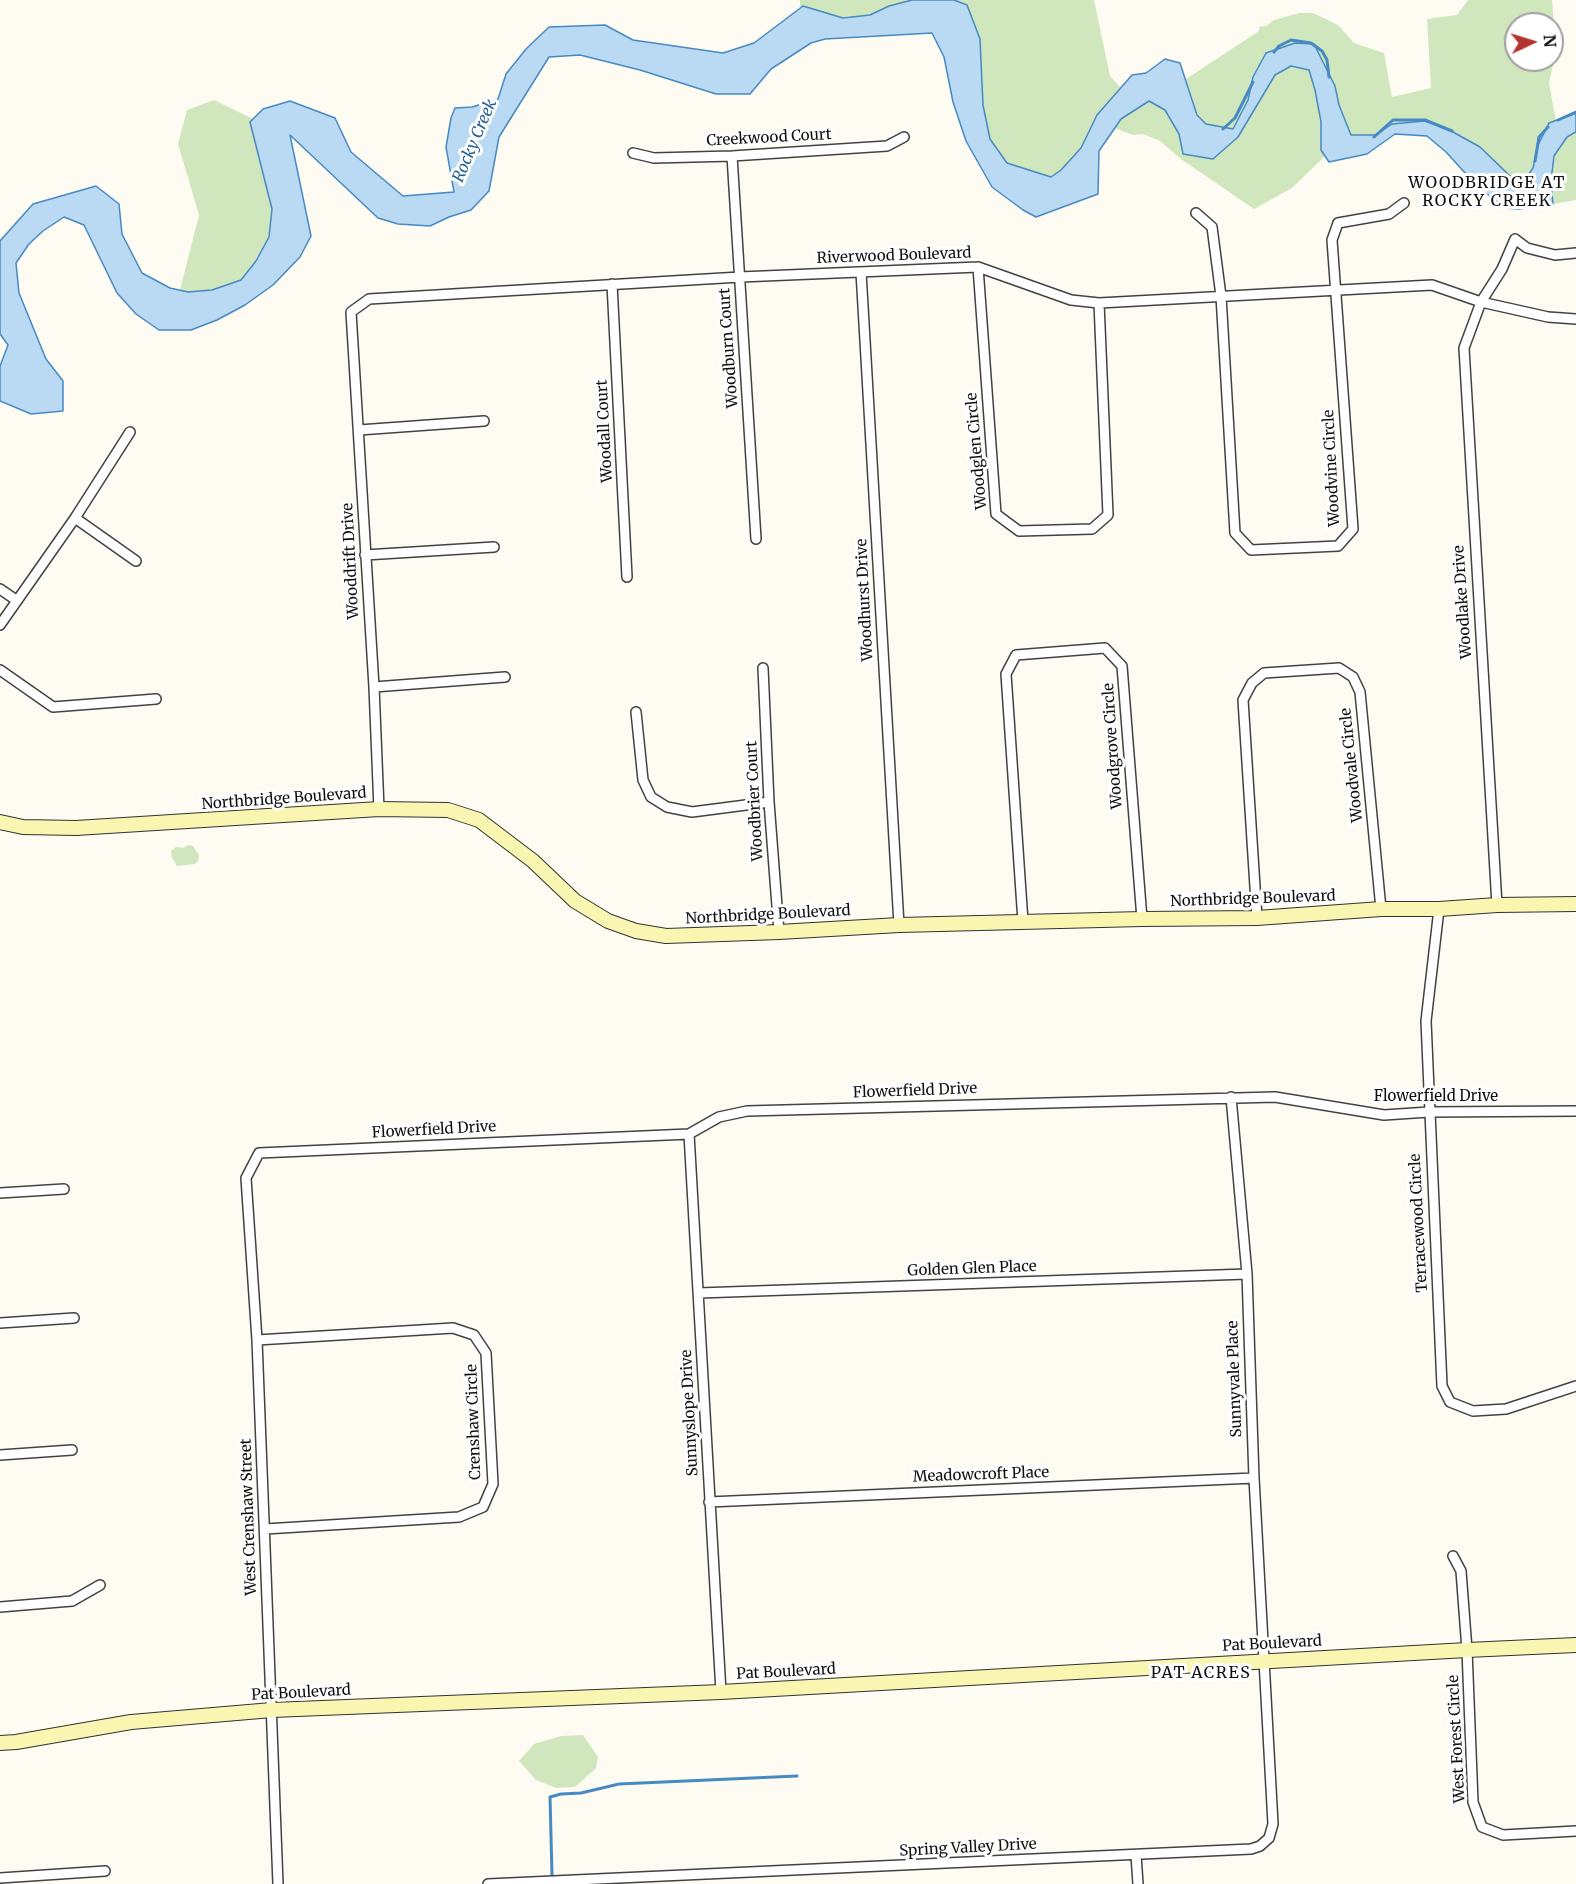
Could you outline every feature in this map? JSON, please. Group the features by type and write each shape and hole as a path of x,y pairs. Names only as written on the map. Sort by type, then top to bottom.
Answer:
{"street":[{"name":"Creekwood Court","path":"633,153 654,158 732,156 887,146 904,137"},
{"name":"Woodburn Court","path":"732,156 756,539"},
{"path":"1336,290 1332,240 1338,223 1389,214 1404,203"},
{"path":"1196,213 1212,228 1221,296"},
{"name":"Woodlake Drive","path":"1497,904 1464,348 1481,302 1502,270 1515,239 1527,248 1555,255 1576,253"},
{"name":"Riverwood Boulevard","path":"351,312 369,299 740,277 978,267 1071,300 1099,303 1432,285 1481,302 1548,316 1576,319"},
{"name":"Woodglen Circle","path":"978,267 996,514 1019,531 1092,529 1108,515 1099,303"},
{"name":"Woodhurst Drive","path":"861,272 899,925"},
{"name":"Woodall Court","path":"612,284 627,577"},
{"name":"Woodvine Circle","path":"1221,296 1236,533 1251,550 1338,546 1353,530 1336,290"},
{"name":"Wooddrift Drive","path":"351,312 374,687 379,809"},
{"path":"359,430 484,421"},
{"path":"0,625 75,518 130,432"},
{"path":"75,518 136,561"},
{"path":"365,555 494,548"},
{"path":"0,589 16,600"},
{"name":"Woodgrove Circle","path":"1023,922 1006,674 1016,655 1105,648 1122,666 1142,919"},
{"name":"Woodbrier Court","path":"763,668 778,932"},
{"name":"Woodvale Circle","path":"1257,918 1243,700 1252,682 1264,673 1339,668 1353,677 1360,692 1381,909"},
{"path":"0,670 52,707 156,699"},
{"path":"374,687 505,677"},
{"path":"636,712 643,780 651,797 667,807 692,812 769,802"},
{"name":"Northbridge Boulevard","path":"0,822 23,827 76,828 379,809 448,810 479,820 533,861 575,901 608,921 636,931 666,936 899,925 1257,918 1381,909 1439,909 1497,904 1576,904"},
{"name":"Terracewood Circle","path":"1439,909 1426,1021 1442,1386 1450,1402 1473,1411 1506,1409 1576,1386"},
{"name":"Sunnyvale Place","path":"1231,1097 1247,1274 1254,1478 1264,1661"},
{"name":"Flowerfield Drive","path":"259,1153 689,1134 719,1117 747,1111 1275,1097 1384,1115 1429,1112 1576,1111"},
{"name":"Sunnyslope Drive","path":"689,1134 720,1692"},
{"name":"West Crenshaw Street","path":"259,1153 246,1178 257,1340 278,1884"},
{"path":"0,1193 63,1189"},
{"name":"Golden Glen Place","path":"699,1293 1247,1274"},
{"path":"0,1323 74,1318"},
{"name":"Crenshaw Circle","path":"257,1340 453,1328 474,1335 486,1353 493,1484 483,1507 459,1517 265,1529"},
{"path":"0,1455 72,1450"},
{"name":"Meadowcroft Place","path":"709,1502 1254,1478"},
{"name":"West Forest Circle","path":"1453,1556 1461,1571 1467,1650 1473,1802 1482,1827 1503,1835 1576,1831"},
{"path":"0,1607 72,1600 100,1585"},
{"name":"Pat Boulevard","path":"0,1743 131,1722 272,1710 720,1692 1576,1645"},
{"name":"Spring Valley Drive","path":"488,1884 1251,1849 1260,1846 1269,1838 1273,1824 1264,1661"},
{"path":"1136,1856 1138,1884"},
{"path":"0,1878 105,1871"}],"green space":[{"path":"800,0 912,0 889,6 870,15 843,18 803,6 800,8"},
{"path":"954,0 1094,0 1110,76 1120,87 1097,115 1081,148 1061,170 1051,177 1007,163 990,139 983,105 982,72 967,5"},
{"path":"1468,0 1552,0 1553,12 1504,12 1504,72 1551,72 1549,83 1556,121 1549,124 1538,145 1533,168 1522,184 1444,127 1424,121 1392,124 1376,135 1351,135 1339,105 1335,86 1314,44 1253,77 1248,100 1233,129 1206,124 1197,115 1186,79 1259,31 1259,27 1299,13 1313,13 1338,25 1354,43 1384,53 1392,97 1431,88 1427,19 1457,15"},
{"path":"1291,66 1309,70 1321,122 1321,150 1325,156 1292,188 1254,209 1181,159 1160,141 1143,134 1133,135 1114,128 1121,119 1149,101 1165,110 1179,134 1183,154 1213,159 1238,137 1275,75"},
{"path":"214,100 253,119 250,123 272,209 269,237 256,261 241,280 212,290 188,292 180,290 199,215 178,144 187,110"},
{"path":"1576,132 1576,200 1553,204 1551,181 1554,156 1567,137"},
{"path":"188,845 193,846 199,855 198,861 195,864 177,866 171,851 176,847 183,848"},
{"path":"583,1735 598,1757 596,1768 575,1787 556,1788 536,1780 519,1761 534,1744 561,1736"}],"water":[{"path":"912,0 954,0 967,5 980,39 983,105 990,139 1007,163 1051,177 1061,170 1081,148 1097,115 1132,75 1146,73 1165,59 1180,63 1197,115 1206,124 1233,129 1248,100 1253,77 1266,53 1295,43 1314,44 1335,86 1339,105 1351,135 1376,135 1392,124 1424,121 1444,127 1480,147 1509,175 1522,184 1533,168 1538,145 1549,123 1576,113 1576,132 1567,137 1554,156 1551,181 1553,204 1519,209 1504,208 1476,185 1446,152 1427,136 1395,134 1367,154 1329,162 1321,150 1321,122 1309,70 1291,66 1275,75 1238,137 1213,159 1183,154 1179,134 1165,110 1149,101 1121,119 1099,151 1098,194 1036,217 992,187 966,141 953,102 944,57 932,33 825,39 811,43 771,69 750,94 716,94 640,70 580,55 549,57 499,137 489,191 471,210 430,226 398,224 378,218 290,135 311,236 300,257 273,285 245,305 217,320 191,330 159,330 136,314 117,293 84,225 64,217 29,244 16,263 19,293 46,359 63,381 63,411 31,414 0,401 0,366 8,345 0,334 0,241 33,204 96,186 119,204 122,234 142,273 170,288 188,292 212,290 241,280 256,261 269,237 272,209 250,122 263,109 290,101 335,118 351,152 403,196 454,192 446,147 455,108 472,107 498,99 506,74 526,49 549,27 605,25 633,40 723,53 754,43 803,6 843,18 870,15 889,6"}],"waterway":[{"name":"Rocky Creek","path":"1274,52 1279,46 1291,40 1311,43 1322,51 1327,60 1329,77"},
{"name":"Rocky Creek","path":"1223,129 1235,118 1253,82"},
{"name":"Rocky Creek","path":"1558,120 1576,112"},
{"name":"Rocky Creek","path":"1374,137 1393,120 1425,120 1452,131"},
{"name":"Rocky Creek","path":"1535,161 1539,137 1548,127"},
{"path":"552,1875 550,1797 581,1793 619,1784 797,1776"}],"district":[{"name":"WOODBRIDGE AT ROCKY CREEK","path":"1487,192"},
{"name":"PAT ACRES","path":"1201,1673"}]}
